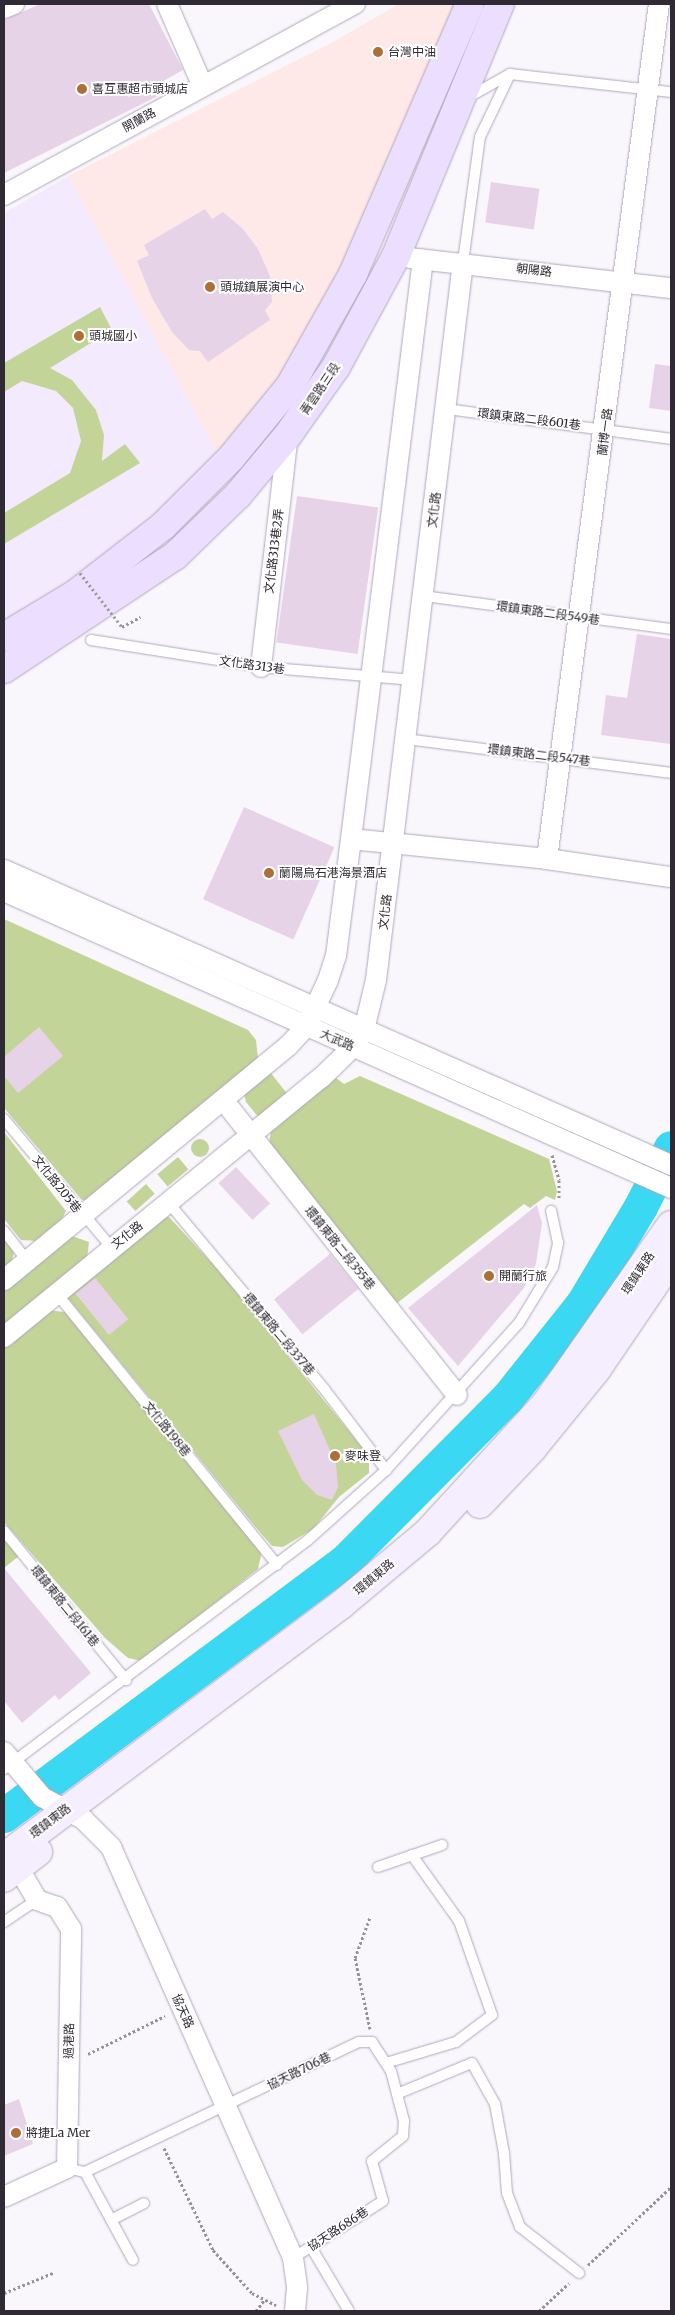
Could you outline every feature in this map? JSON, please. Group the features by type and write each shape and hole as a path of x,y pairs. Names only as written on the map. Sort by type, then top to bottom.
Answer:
{"main road":[{"name":"青雲路三段","path":"4,668 129,570 260,425 290,386 353,274 470,4"},
{"name":"青雲路三段","path":"4,637 74,595 129,570 175,556 238,495 288,435 336,367 396,256 457,103 500,4"},
{"path":"431,93 457,103"}],"street":[{"path":"4,8 14,4"},
{"path":"167,4 202,84"},
{"name":"開蘭路","path":"4,195 202,84 354,4"},
{"name":"蘭博一路","path":"547,859 581,617 650,89 659,4"},
{"name":"朝陽路","path":"396,256 463,262 671,288"},
{"path":"4,1280 84,1217 224,1101 306,1027 315,1008 336,956 423,259"},
{"name":"文化路","path":"4,1337 250,1136 358,1038 376,980 447,409 463,262"},
{"name":"文化路313巷2弄","path":"261,667 288,435"},
{"path":"351,839 393,845 547,859 671,877"},
{"name":"大武路","path":"4,870 315,1008 358,1038 547,1132 671,1188"},
{"name":"大武路","path":"4,891 306,1027 358,1038 671,1165"},
{"name":"環鎮東路二段355巷","path":"224,1101 457,1395"},
{"name":"環鎮東路","path":"9,1867 63,1809 152,1748 342,1604 428,1532 547,1402 671,1225"},
{"name":"環鎮東路","path":"63,1809 255,1694 351,1618 460,1525 532,1449 597,1369 668,1267"},
{"name":"協天路","path":"10,1764 111,1847 227,2105 293,2258 297,2288 288,2309"},
{"path":"9,1867 37,1900"},
{"name":"過港路","path":"37,1900 57,1907 71,1929 76,2170"},
{"path":"4,2196 76,2170"}],"lane":[{"path":"457,103 510,74 671,92"},
{"path":"463,262 480,137 510,74"},
{"name":"環鎮東路二段601巷","path":"447,409 671,438"},
{"name":"環鎮東路二段549巷","path":"424,596 671,629"},
{"name":"文化路313巷","path":"91,640 261,667 372,679 413,680"},
{"name":"環鎮東路二段547巷","path":"406,739 671,773"},
{"name":"文化路205巷","path":"4,1119 84,1217 112,1248"},
{"name":"環鎮東路二段337巷","path":"168,1202 326,1390 386,1470"},
{"path":"10,1764 126,1680 277,1565 386,1470 457,1395 520,1323 554,1266 558,1243 551,1211"},
{"path":"4,1231 27,1260"},
{"name":"文化路198巷","path":"57,1294 277,1565"},
{"name":"環鎮東路二段161巷","path":"4,1531 126,1680"},
{"path":"378,1867 442,1845"},
{"path":"386,2063 456,2042 492,2015 459,1921 412,1855"},
{"path":"4,1922 37,1900"},
{"name":"協天路706巷","path":"76,2170 227,2105 359,2042 372,2042"},
{"name":"協天路686巷","path":"293,2258 383,2200 372,2161 403,2136 404,2121 386,2063 372,2042"},
{"path":"397,2094 472,2063 495,2104 504,2153 507,2193 520,2227 579,2273"},
{"path":"76,2170 111,2220 133,2260"},
{"path":"111,2220 144,2203"},
{"path":"311,2247 350,2311"}],"path":[{"path":"80,573 122,626 140,617"},
{"path":"547,1132 561,1196 551,1211"},
{"path":"370,1917 355,1958 372,2042"},
{"path":"85,2055 182,2008"},
{"path":"158,2136 213,2250 234,2277 252,2293 288,2309"},
{"path":"539,2311 671,2187"},
{"path":"4,2293 53,2273"},
{"path":"256,2311 265,2299"}],"shaded area":[{"path":"399,4 460,4 309,342 220,459 68,176 333,42"},
{"name":"頭城國小","path":"68,176 220,459 143,533 4,631 4,213"}],"green space":[{"path":"100,307 112,330 50,368 72,380 96,410 104,435 102,461 125,444 140,463 4,544 4,513 70,473 81,441 73,408 56,391 22,381 4,392 4,363"},
{"path":"4,919 248,1030 256,1040 258,1059 95,1199 82,1200 4,1108"},
{"path":"270,1072 289,1096 260,1119 246,1102 244,1094"},
{"path":"360,1076 549,1159 557,1191 555,1200 546,1196 530,1208 524,1204 396,1304 269,1144 271,1130 328,1082 336,1078 344,1084"},
{"path":"4,1132 66,1211 58,1227 38,1241 21,1240 4,1219"},
{"path":"200,1139 206,1142 209,1148 206,1154 200,1157 194,1154 191,1148 194,1142"},
{"path":"178,1157 188,1169 168,1187 157,1174"},
{"path":"146,1184 155,1194 135,1211 127,1201"},
{"path":"169,1217 220,1272 369,1456 369,1473 339,1497 313,1529 283,1547 272,1546 257,1529 67,1297 155,1219"},
{"path":"72,1236 89,1242 87,1259 4,1328 4,1290"},
{"path":"4,1237 14,1253 10,1267 4,1272"},
{"path":"46,1310 65,1312 262,1551 258,1569 142,1661 128,1658 105,1638 4,1522 4,1347"},
{"path":"4,1538 19,1556 4,1568"}],"building":[{"name":"喜互惠超市頭城店","path":"40,4 149,4 183,70 158,84 162,94 4,173 4,20"},
{"path":"491,182 540,189 534,229 485,223"},
{"name":"頭城鎮展演中心","path":"205,209 212,219 223,212 243,229 258,249 270,276 272,302 265,310 270,320 208,362 200,351 189,350 172,332 152,298 137,261 149,255 144,245"},
{"path":"655,364 671,366 671,411 649,408"},
{"path":"297,496 378,507 358,654 276,643"},
{"path":"637,634 671,639 671,744 601,735 606,695 627,698"},
{"name":"蘭陽烏石港海景酒店","path":"244,807 334,847 293,940 203,899"},
{"path":"39,1027 63,1056 18,1093 4,1076 4,1057"},
{"path":"236,1167 270,1204 253,1220 218,1183"},
{"name":"開蘭行旅","path":"537,1205 542,1223 536,1264 524,1288 458,1366 408,1308"},
{"path":"330,1254 358,1289 302,1334 274,1299"},
{"path":"95,1278 128,1319 109,1335 76,1294"},
{"path":"314,1414 336,1464 338,1487 332,1500 317,1495 302,1480 278,1431"},
{"path":"4,1568 91,1673 59,1700 55,1695 22,1723 4,1701"},
{"name":"將捷La Mer","path":"19,2099 33,2144 4,2156 4,2105"}],"waterway":[{"path":"4,1816 347,1560 508,1398 583,1304 641,1207 671,1148"}],"place":[{"name":"台灣中油","path":"378,52"},
{"name":"喜互惠超市頭城店","path":"82,89"},
{"name":"頭城鎮展演中心","path":"210,287"},
{"name":"頭城國小","path":"79,336"},
{"name":"蘭陽烏石港海景酒店","path":"269,873"},
{"name":"開蘭行旅","path":"489,1276"},
{"name":"麥味登","path":"335,1456"},
{"name":"將捷La Mer","path":"16,2133"}]}
